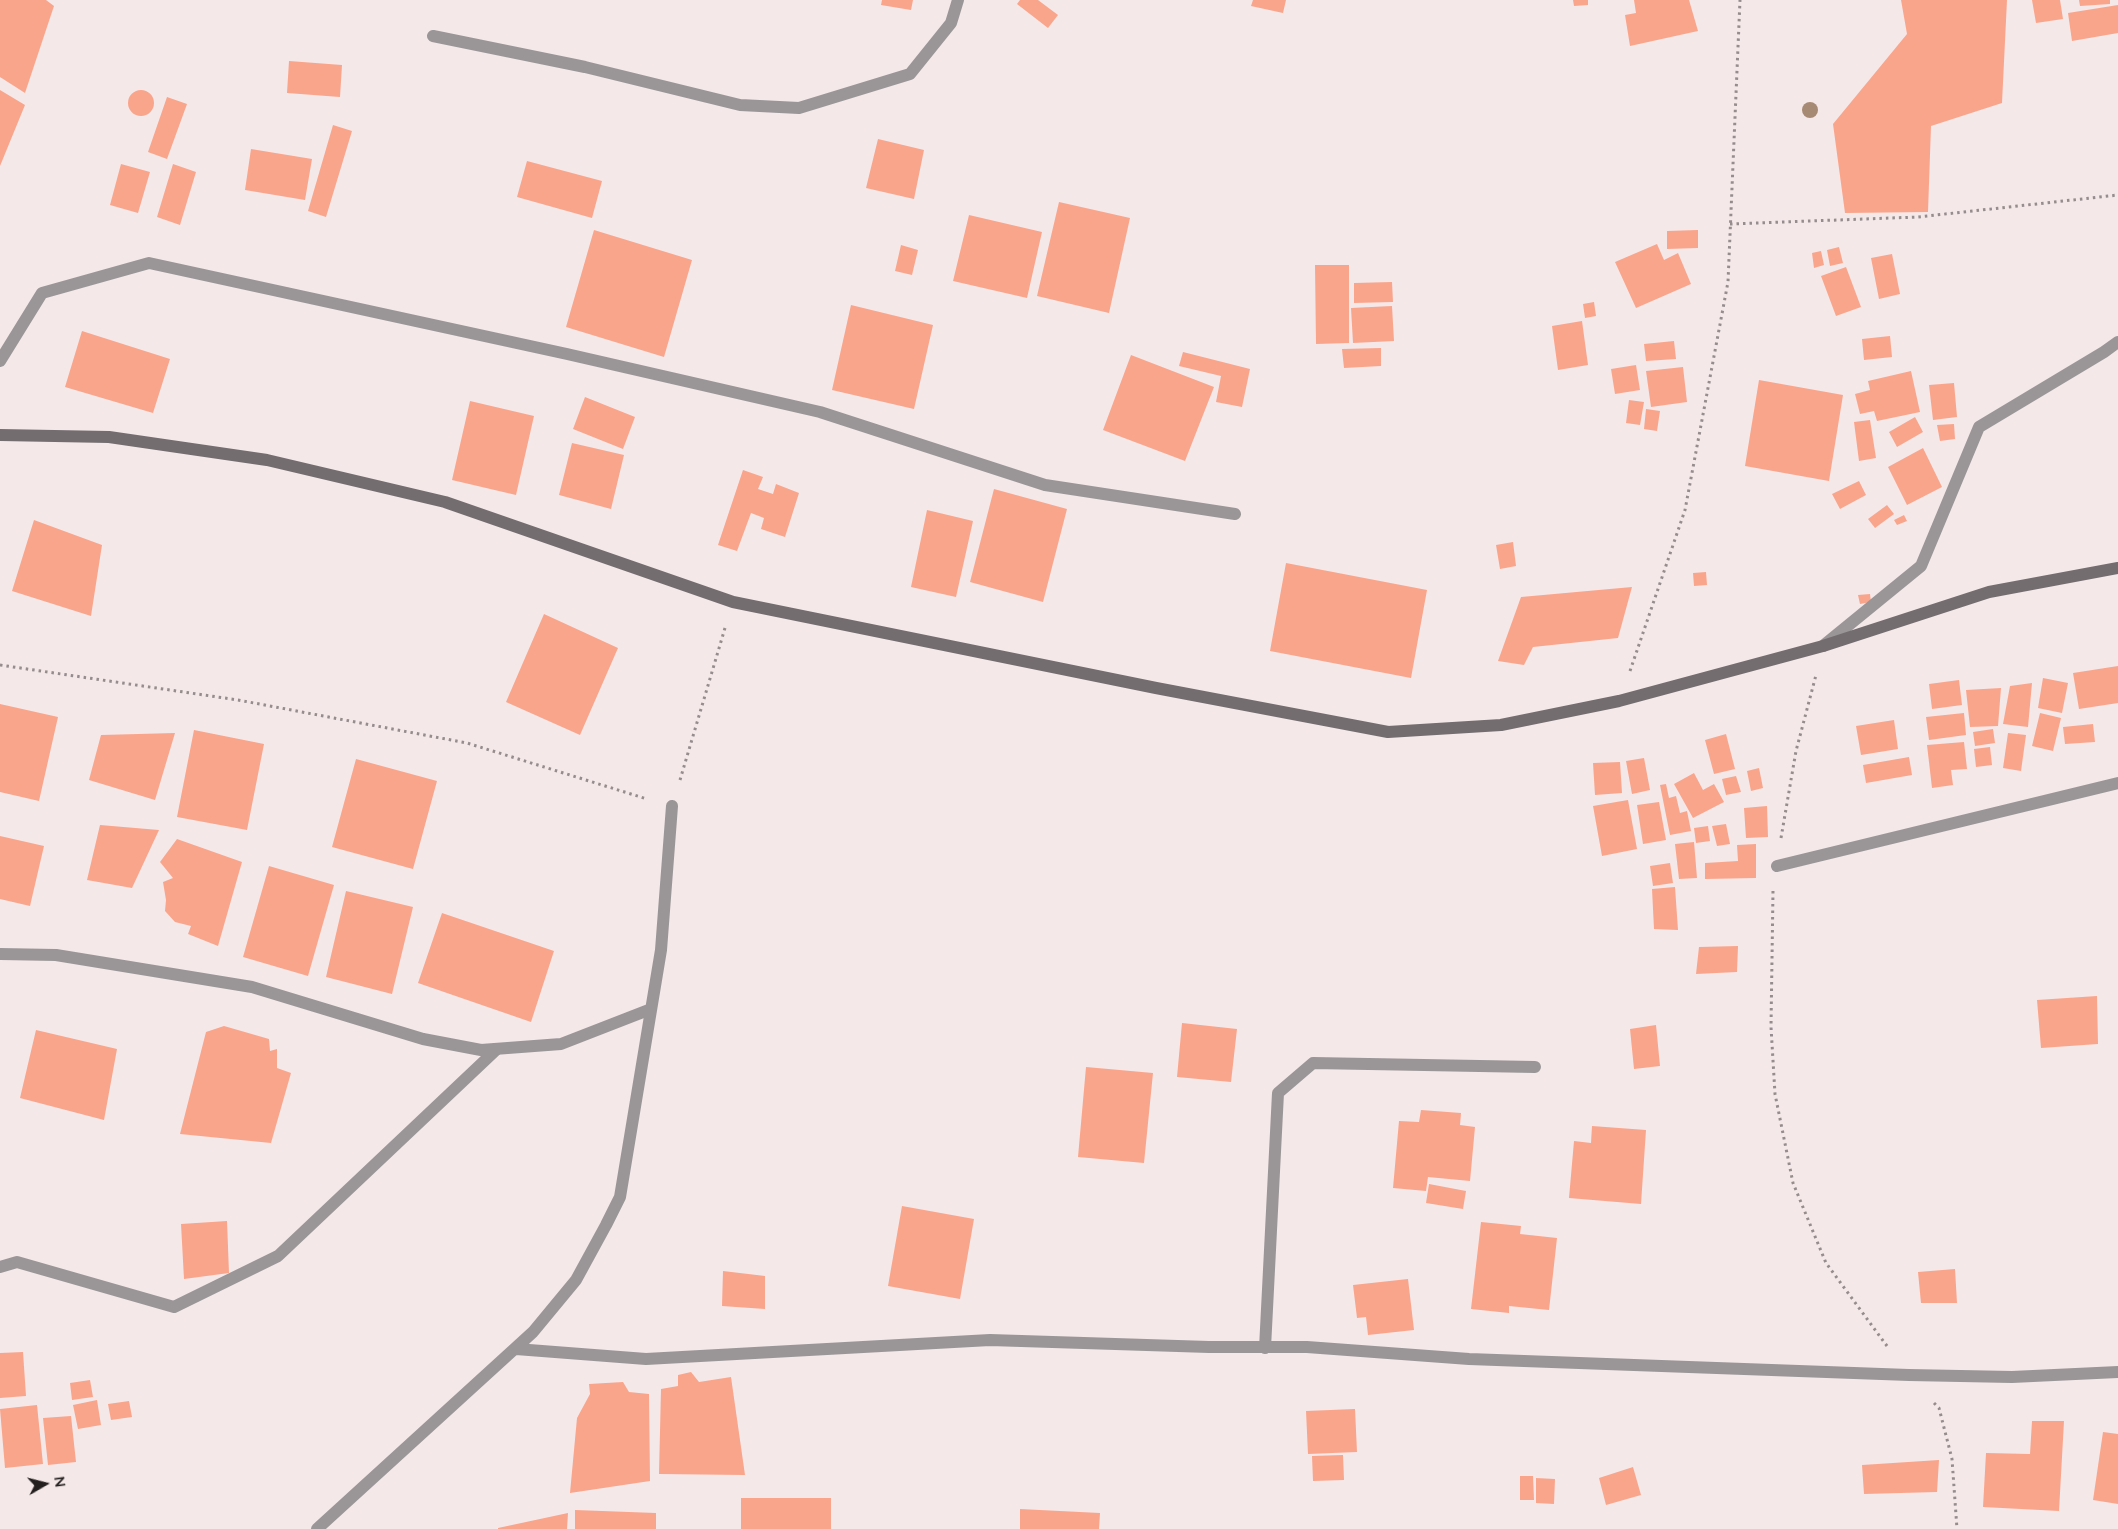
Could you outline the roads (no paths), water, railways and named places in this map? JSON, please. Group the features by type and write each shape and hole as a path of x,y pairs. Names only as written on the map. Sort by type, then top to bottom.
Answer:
{"main road":[{"path":"0,434 109,437 276,462 445,502 733,602 1156,688 1388,732 1501,725 1619,701 1824,646 1988,592 2118,568"}],"street":[{"path":"433,36 586,67 740,105 799,108 910,74 951,23 958,0"},
{"path":"0,362 42,293 149,263 567,354 820,412 1045,485 1236,514"},
{"path":"1824,646 1921,566 1979,427 2118,342"},
{"path":"1777,866 2118,783"},
{"path":"317,1529 533,1332 576,1280 620,1197 661,950 672,806"},
{"path":"0,954 56,955 252,987 423,1039 481,1050 561,1044 651,1009"},
{"path":"0,1267 17,1262 174,1307 278,1256 497,1049"},
{"path":"1265,1348 1278,1093 1313,1063 1535,1067"},
{"path":"516,1348 646,1359 990,1340 1307,1348 1469,1359 2012,1377 2118,1372"}]}
